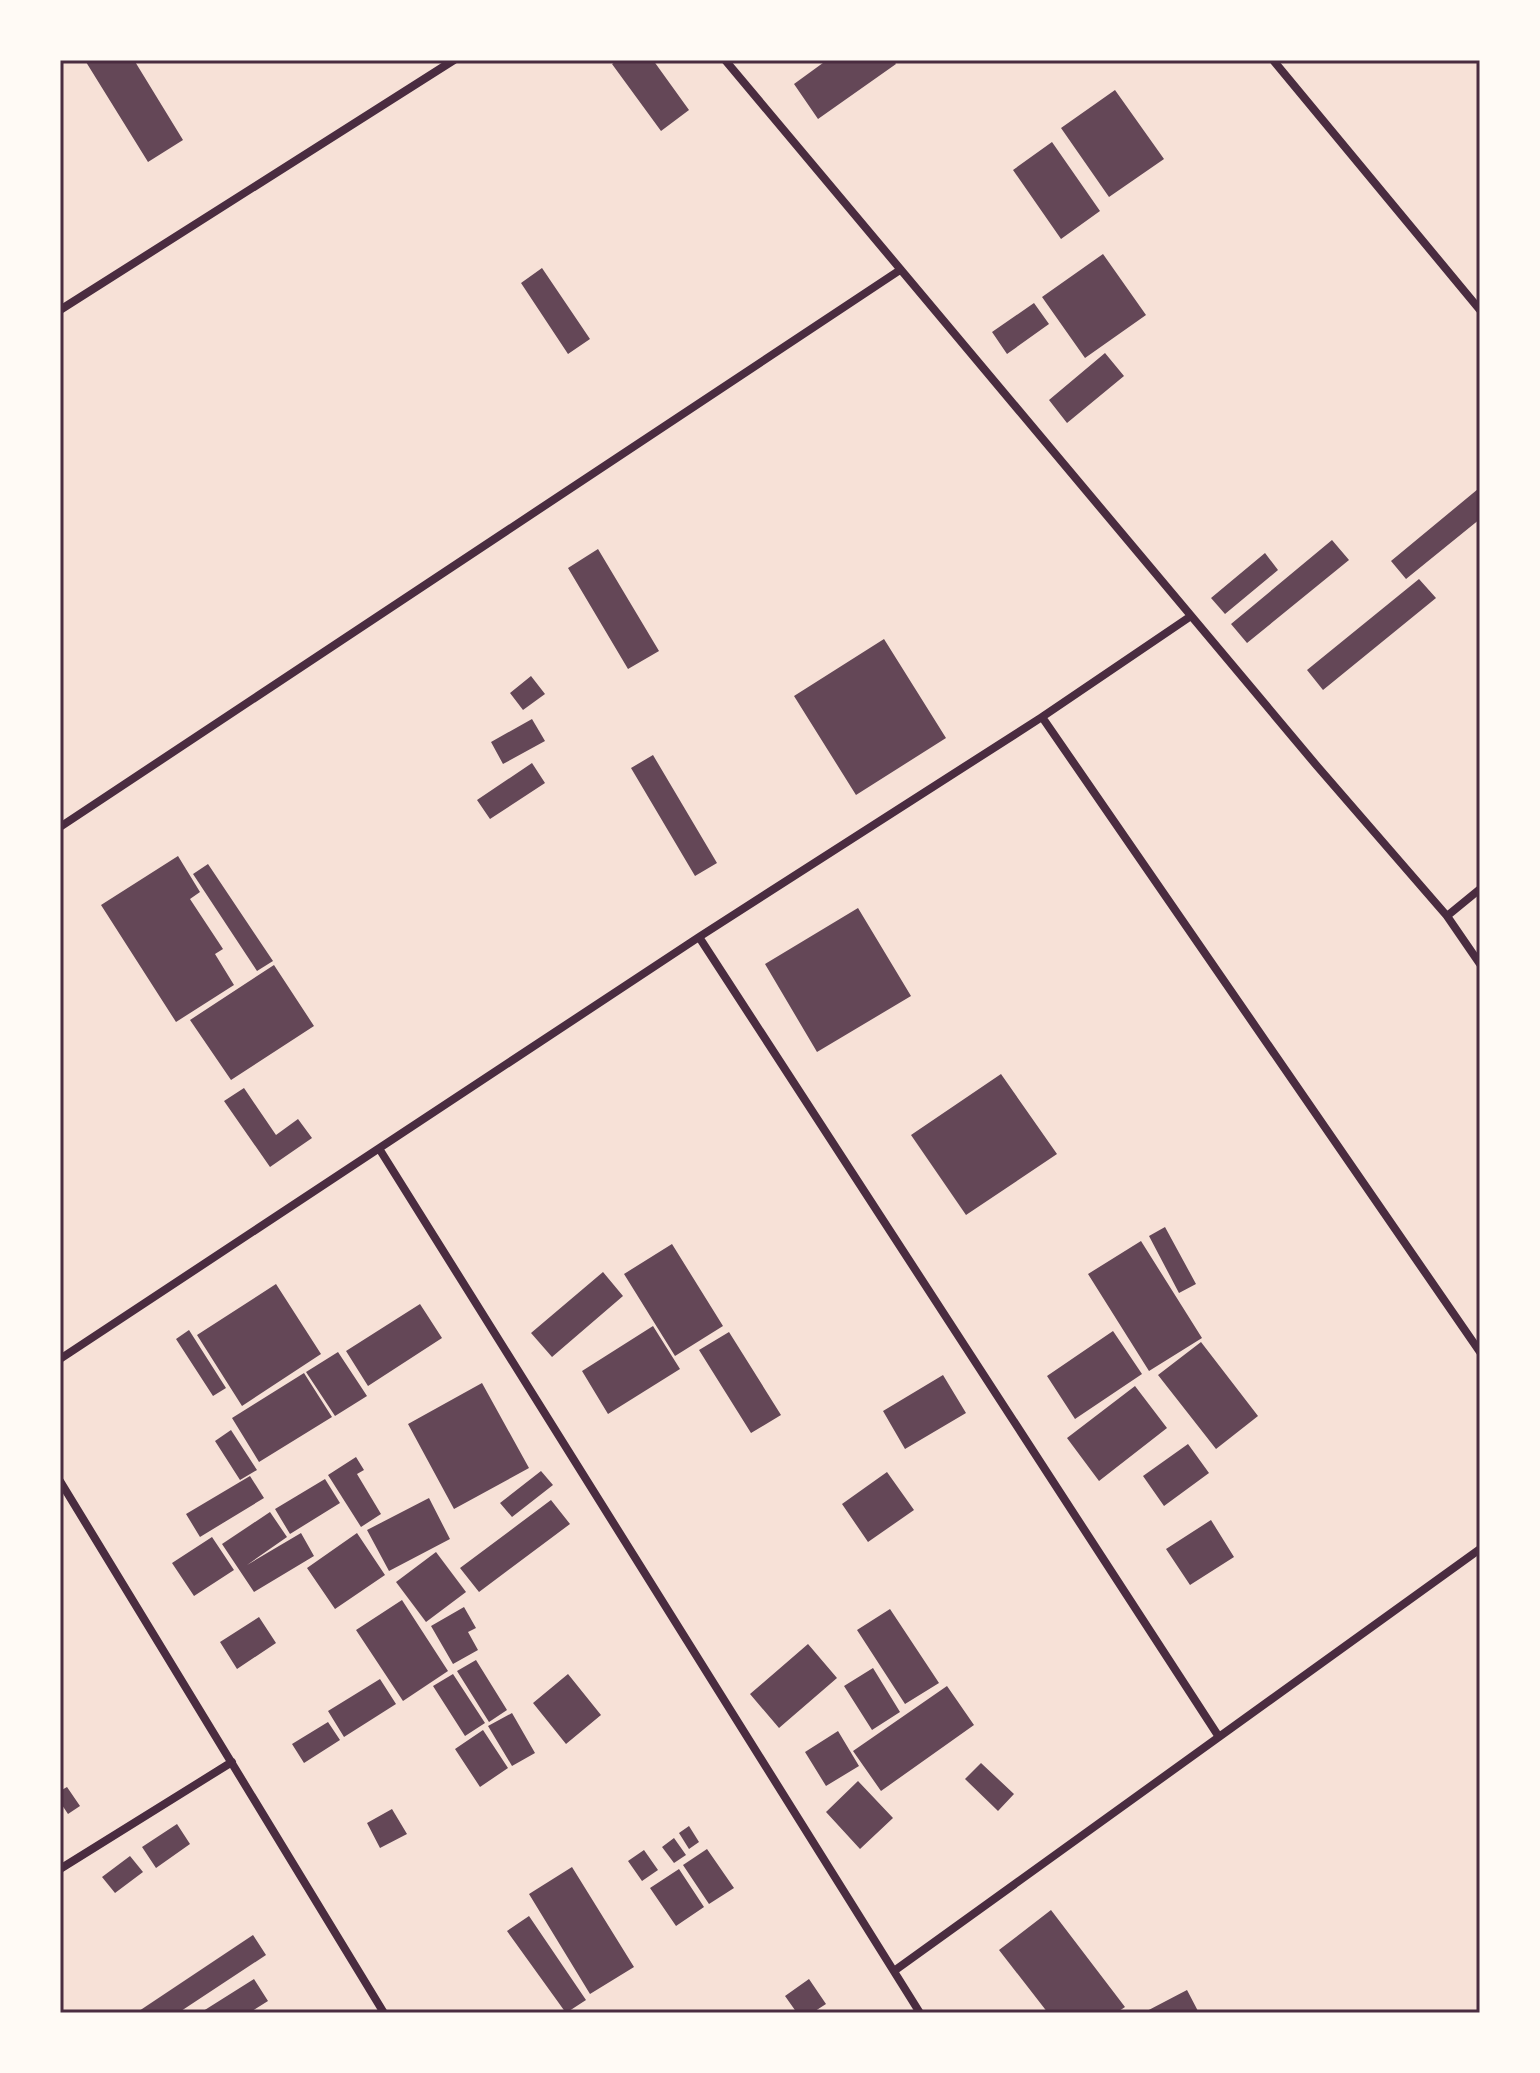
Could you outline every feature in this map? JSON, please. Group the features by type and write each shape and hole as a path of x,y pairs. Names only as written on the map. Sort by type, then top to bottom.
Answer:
{"street":[{"path":"60,310 454,60"},
{"path":"725,60 1447,916 1480,964"},
{"path":"1273,60 1480,310"},
{"path":"60,827 900,270"},
{"path":"60,1359 699,937 1042,717 1191,616"},
{"path":"1042,717 1480,1352"},
{"path":"1447,916 1480,889"},
{"path":"699,937 1219,1737"},
{"path":"380,1150 920,2013"},
{"path":"60,1481 384,2013"},
{"path":"894,1971 1480,1549"},
{"path":"60,1869 232,1762"}],"building":[{"path":"134,60 183,140 148,162 86,62"},
{"path":"618,60 653,60 689,110 661,131 612,64"},
{"path":"827,60 893,60 896,64 818,119 794,84"},
{"path":"1115,90 1164,159 1109,197 1061,128"},
{"path":"1052,142 1100,211 1061,239 1013,170"},
{"path":"1103,254 1146,315 1085,358 1042,297"},
{"path":"542,268 590,339 568,354 521,283"},
{"path":"1034,303 1049,324 1007,354 992,332"},
{"path":"1105,353 1124,376 1067,423 1049,400"},
{"path":"1478,489 1480,519 1406,579 1391,561"},
{"path":"1332,540 1349,560 1247,643 1231,624"},
{"path":"598,549 659,651 628,669 568,568"},
{"path":"1265,553 1278,570 1225,614 1211,598"},
{"path":"1419,579 1436,598 1323,690 1307,670"},
{"path":"884,639 946,738 856,795 794,696"},
{"path":"531,676 545,694 523,710 510,693"},
{"path":"532,719 545,741 503,764 491,742"},
{"path":"653,755 717,863 695,876 631,768"},
{"path":"532,763 545,783 490,819 477,800"},
{"path":"178,856 200,892 190,899 223,949 215,954 234,985 176,1022 101,905"},
{"path":"208,864 273,961 257,971 193,874"},
{"path":"858,908 911,996 817,1052 765,964"},
{"path":"274,965 314,1026 231,1080 190,1020"},
{"path":"1001,1074 1057,1154 966,1215 911,1135"},
{"path":"244,1088 276,1135 298,1119 312,1138 270,1167 224,1101"},
{"path":"1165,1227 1196,1284 1179,1293 1149,1236"},
{"path":"1141,1241 1202,1338 1149,1371 1088,1274"},
{"path":"672,1244 723,1326 675,1356 624,1274"},
{"path":"603,1272 623,1296 552,1357 531,1333"},
{"path":"276,1284 321,1354 242,1406 197,1335"},
{"path":"420,1304 442,1338 368,1386 346,1351"},
{"path":"653,1326 680,1369 608,1414 582,1371"},
{"path":"189,1330 226,1388 213,1396 176,1339"},
{"path":"1113,1331 1142,1374 1075,1419 1047,1376"},
{"path":"729,1332 781,1415 751,1433 699,1350"},
{"path":"1201,1342 1258,1416 1216,1449 1158,1375"},
{"path":"338,1352 367,1396 335,1416 306,1372"},
{"path":"304,1373 332,1417 259,1462 232,1418"},
{"path":"943,1375 966,1413 905,1449 883,1411"},
{"path":"482,1383 529,1468 454,1509 408,1424"},
{"path":"1135,1386 1167,1428 1099,1481 1067,1438"},
{"path":"231,1430 257,1470 240,1480 215,1441"},
{"path":"1188,1444 1209,1473 1164,1506 1143,1476"},
{"path":"356,1457 364,1470 357,1474 381,1514 361,1527 328,1475"},
{"path":"541,1471 553,1485 512,1517 500,1503"},
{"path":"887,1472 914,1510 868,1542 842,1504"},
{"path":"250,1476 264,1498 200,1537 186,1514"},
{"path":"325,1479 340,1503 290,1534 275,1509"},
{"path":"429,1498 450,1539 389,1571 367,1530"},
{"path":"551,1500 570,1524 479,1592 460,1568"},
{"path":"270,1512 287,1537 247,1565 301,1533 314,1556 254,1592 222,1544"},
{"path":"1211,1520 1234,1557 1190,1585 1166,1549"},
{"path":"357,1533 385,1575 335,1609 307,1568"},
{"path":"212,1537 234,1570 194,1596 172,1563"},
{"path":"436,1552 466,1592 426,1622 396,1582"},
{"path":"402,1600 448,1671 403,1701 356,1630"},
{"path":"464,1607 476,1628 468,1632 478,1650 453,1664 431,1626"},
{"path":"890,1609 939,1683 905,1704 857,1630"},
{"path":"259,1617 276,1643 237,1669 220,1642"},
{"path":"808,1644 837,1678 779,1728 750,1694"},
{"path":"476,1660 507,1710 489,1722 457,1671"},
{"path":"873,1668 900,1712 872,1730 844,1686"},
{"path":"453,1674 485,1723 465,1736 433,1686"},
{"path":"568,1674 601,1715 566,1744 533,1703"},
{"path":"380,1679 396,1704 344,1737 328,1711"},
{"path":"947,1686 974,1725 881,1791 853,1751"},
{"path":"512,1713 535,1753 512,1766 488,1726"},
{"path":"328,1722 340,1740 304,1763 292,1744"},
{"path":"483,1730 508,1768 480,1787 455,1749"},
{"path":"838,1731 859,1766 826,1786 805,1752"},
{"path":"981,1763 1014,1794 998,1811 965,1779"},
{"path":"858,1781 893,1818 860,1849 826,1812"},
{"path":"67,1787 80,1806 68,1814 60,1802 60,1791"},
{"path":"392,1809 407,1834 380,1848 367,1823"},
{"path":"177,1824 190,1844 156,1868 142,1847"},
{"path":"689,1826 699,1842 689,1849 679,1833"},
{"path":"674,1838 686,1855 674,1863 662,1847"},
{"path":"707,1849 734,1888 709,1904 683,1865"},
{"path":"644,1850 658,1870 642,1881 628,1861"},
{"path":"130,1856 143,1872 115,1893 102,1877"},
{"path":"572,1867 634,1967 590,1994 529,1894"},
{"path":"679,1869 704,1907 676,1926 650,1888"},
{"path":"1051,1910 1125,2007 1116,2013 1048,2013 999,1950"},
{"path":"529,1916 586,2000 566,2013 507,1931"},
{"path":"253,1935 266,1955 178,2013 136,2013"},
{"path":"254,1979 268,2001 249,2013 200,2013"},
{"path":"809,1979 826,2004 812,2013 797,2013 785,1996"},
{"path":"1187,1990 1199,2013 1143,2013"}]}
